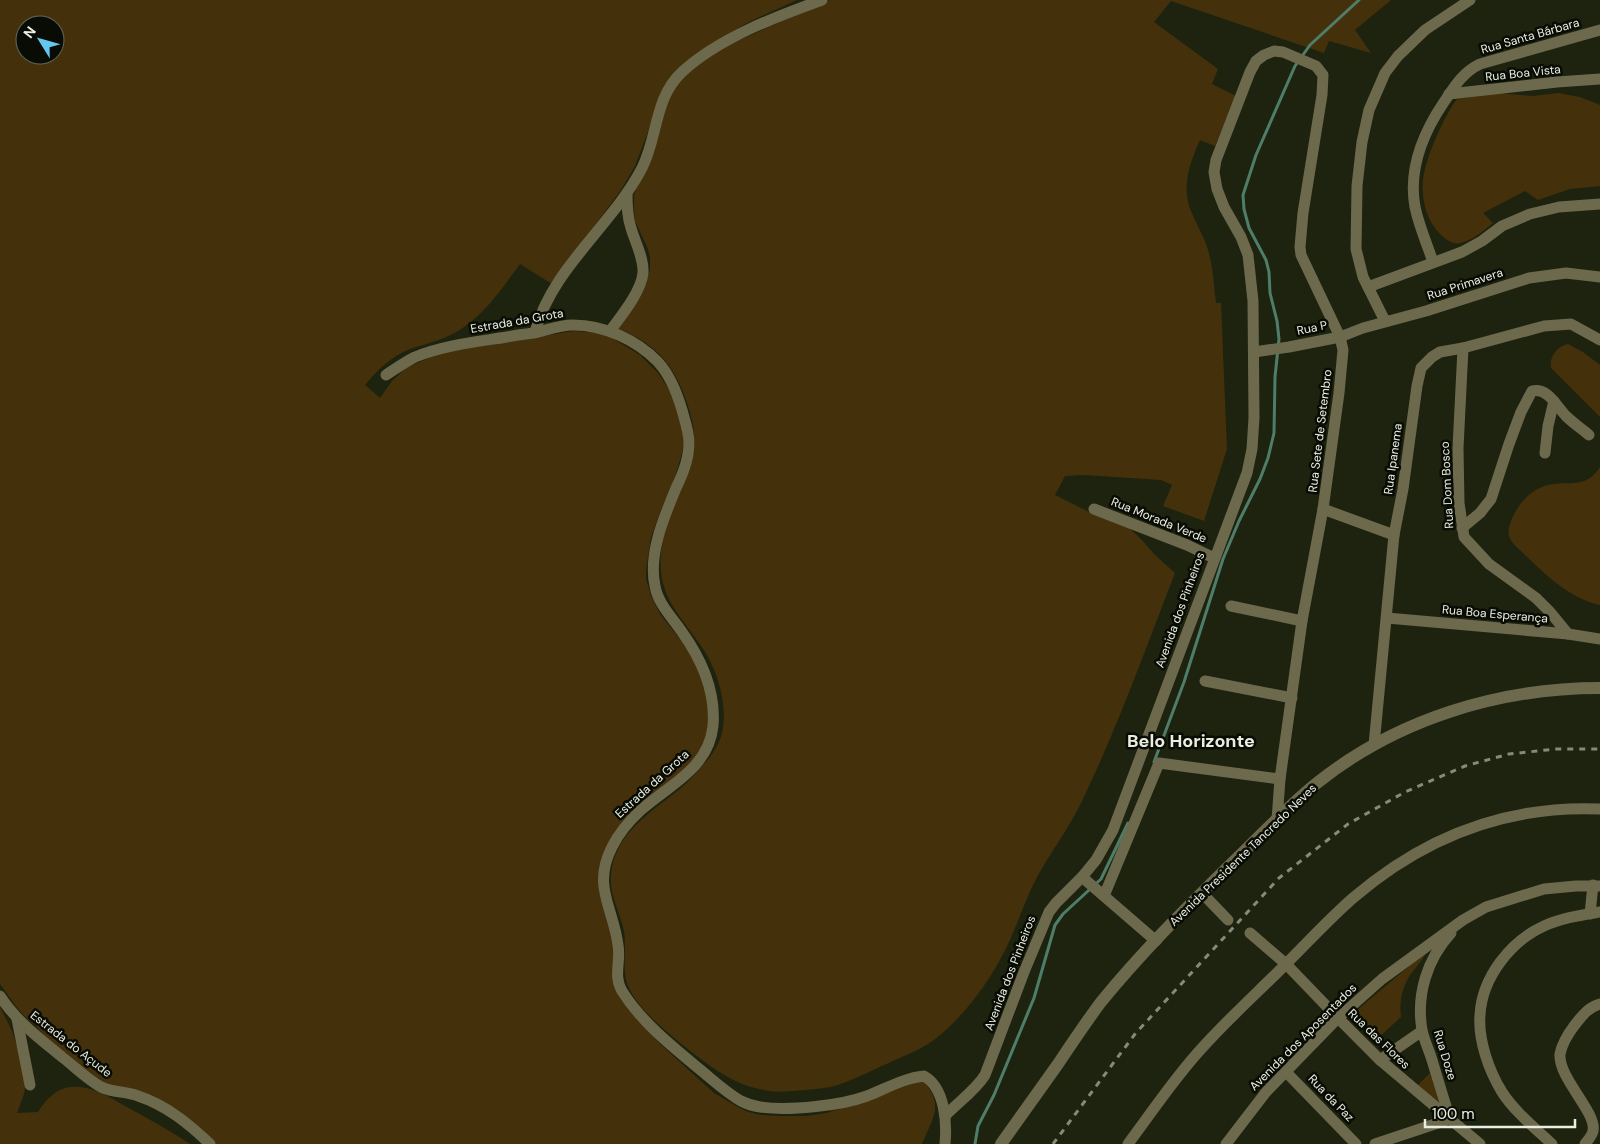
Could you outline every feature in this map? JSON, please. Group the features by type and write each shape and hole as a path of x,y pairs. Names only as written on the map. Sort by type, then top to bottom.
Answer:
{"street":[{"path":"536,332 541,316 558,283 627,193 641,170 647,158 658,112 673,81 694,62 723,44 777,16 822,0"},
{"path":"1385,322 1360,268 1356,249 1358,172 1364,128 1369,110 1385,73 1398,56 1425,30 1470,0"},
{"name":"Rua Santa Bárbara","path":"1433,262 1416,211 1414,180 1422,141 1449,94 1462,76 1480,64 1600,30"},
{"name":"Rua Sete de Setembro","path":"1250,72 1260,57 1270,52 1278,51 1294,55 1316,66 1323,75 1324,85 1303,213 1301,255 1343,344 1342,370 1323,509 1302,621 1280,779 1277,820"},
{"name":"Avenida dos Pinheiros","path":"945,1116 976,1088 985,1075 1049,912 1056,903 1085,879 1112,830 1238,499 1250,461 1254,418 1254,352 1253,301 1248,255 1241,237 1218,194 1214,172 1216,160 1250,72"},
{"name":"Rua Boa Vista","path":"1449,94 1600,79"},
{"path":"610,331 631,301 641,281 643,272 641,258 628,217 627,193"},
{"path":"1368,287 1462,252 1474,246 1502,226 1530,214 1559,207 1600,204"},
{"name":"Rua Primavera","path":"1340,337 1529,278 1566,272 1600,277"},
{"name":"Rua Ipanema","path":"1374,745 1394,535 1403,489 1421,368 1436,354 1532,328 1563,324 1574,325 1600,340"},
{"name":"Estrada da Grota","path":"386,375 414,358 444,347 577,325 610,331 631,342 658,362 672,382 679,400 689,442 684,472 669,505 659,536 653,570 655,586 658,598 694,650 707,674 712,697 713,722 708,747 699,761 679,782 656,798 631,820 618,837 606,861 603,887 618,945 617,975 621,988 638,1012 671,1045 724,1090 742,1101 769,1108 833,1104 864,1097 922,1075 928,1078 936,1087 945,1116"},
{"name":"Rua P","path":"1254,352 1340,337"},
{"name":"Rua Dom Bosco","path":"1463,348 1458,448 1459,503 1464,537 1489,564 1536,598 1568,634"},
{"path":"1462,528 1480,513 1491,499 1509,444 1530,393 1534,390 1541,392 1554,401 1564,414 1589,435"},
{"path":"1545,454 1548,426 1554,401"},
{"name":"Rua Morada Verde","path":"1094,509 1187,545 1214,558"},
{"path":"1323,509 1394,535"},
{"path":"1230,606 1302,621"},
{"name":"Rua Boa Esperança","path":"1387,618 1568,634 1600,639"},
{"path":"1205,681 1292,698"},
{"name":"Avenida Presidente Tancredo Neves","path":"1001,1144 1102,1002 1202,893 1316,784 1344,763 1374,745 1462,706 1537,691 1600,688"},
{"path":"1101,893 1158,762 1280,779"},
{"path":"1128,1144 1202,1047 1315,934 1364,889 1386,872 1423,848 1502,817 1568,808 1600,809"},
{"path":"1085,879 1156,941"},
{"name":"Avenida dos Aposentados","path":"1226,1144 1248,1114 1338,1018 1382,979 1463,920 1486,907 1530,893 1559,886 1596,886"},
{"path":"1552,1144 1511,1104 1495,1079 1483,1044 1480,1016 1481,1006 1486,986 1492,974 1507,953 1516,945 1545,925 1595,913 1596,886"},
{"path":"1202,893 1228,920"},
{"name":"Rua Doze","path":"1450,1119 1422,1031 1422,993 1428,971 1440,946 1463,920"},
{"name":"Rua das Flores","path":"1250,932 1286,964 1380,1060 1480,1144"},
{"name":"Estrada do Açude","path":"0,996 17,1019 43,1043 102,1087 111,1091 129,1093 147,1099 187,1122 210,1144"},
{"path":"1585,1144 1592,1136 1593,1124 1563,1070 1560,1056 1562,1045 1586,1010 1600,1004"},
{"path":"17,1019 30,1085"},
{"path":"1380,1060 1422,1031"},
{"name":"Rua da Paz","path":"1286,1072 1356,1144"},
{"path":"945,1116 945,1144"},
{"path":"1375,1144 1450,1119"}],"shaded area":[{"path":"0,0 797,0 751,21 696,54 651,124 635,166 621,190 552,284 520,264 494,298 472,321 451,335 397,355 365,385 380,398 392,381 406,368 440,353 574,331 607,335 640,355 658,373 672,394 684,436 684,446 675,477 651,537 646,579 651,596 660,614 694,657 708,697 710,726 700,753 603,858 615,942 613,969 647,1029 658,1042 714,1093 738,1107 748,1112 762,1115 807,1116 826,1113 922,1080 933,1096 935,1111 922,1144 215,1144 195,1126 106,1085 52,1045 18,1009 0,984"},
{"path":"830,0 1391,0 1355,30 1371,53 1329,41 1324,53 1171,1 1154,22 1218,69 1212,84 1236,96 1215,146 1200,140 1190,166 1187,184 1188,202 1210,256 1216,303 1221,303 1227,449 1204,521 1163,506 1172,485 1161,480 1084,475 1065,476 1055,495 1097,516 1128,527 1175,573 1119,718 1081,803 1035,881 1011,938 995,968 970,1004 950,1027 924,1047 845,1083 822,1088 774,1091 741,1083 719,1072 698,1057 672,1036 638,1003 629,988 625,975 624,931 613,896 611,882 614,860 619,847 636,825 684,785 710,756 720,738 724,717 722,694 715,672 705,652 672,605 664,588 660,566 666,526 694,453 694,432 689,408 675,376 665,360 646,343 617,329 650,270 648,249 635,221 634,195 660,121 677,82 719,49"},
{"path":"1499,93 1533,96 1558,93 1580,97 1600,105 1600,186 1570,189 1538,200 1525,191 1483,213 1493,223 1478,235 1464,242 1454,243 1440,234 1427,213 1423,197 1423,180 1427,161 1441,127 1457,99"},
{"path":"1568,344 1583,352 1600,365 1600,417 1551,368 1551,360 1555,353 1560,347"},
{"path":"1600,467 1600,605 1578,597 1559,585 1515,546 1510,539 1509,533 1514,515 1525,498 1530,494 1548,485 1577,483 1589,479"},
{"path":"1423,954 1425,955 1410,975 1403,990 1400,1006 1401,1017 1378,1038 1353,1014"},
{"path":"0,1007 12,1031 26,1082 17,1113 38,1112 56,1092 66,1088 80,1087 105,1095 190,1144 0,1144"},
{"path":"1430,1073 1440,1106 1417,1086"}],"waterway":[{"path":"1154,762 1184,682 1223,559 1260,479 1268,458 1274,433 1275,377 1279,339 1277,321 1270,293 1269,272 1266,260 1249,228 1244,209 1243,195 1256,155 1295,66 1310,45 1359,0"},
{"path":"975,1144 978,1126 994,1095 1034,998 1055,925 1063,914 1101,879 1128,823"}],"railway":[{"path":"1053,1144 1135,1034 1279,878 1348,824 1405,792 1465,766 1509,754 1556,749 1600,749"}],"district":[{"name":"Belo Horizonte","path":"1191,741"}]}
